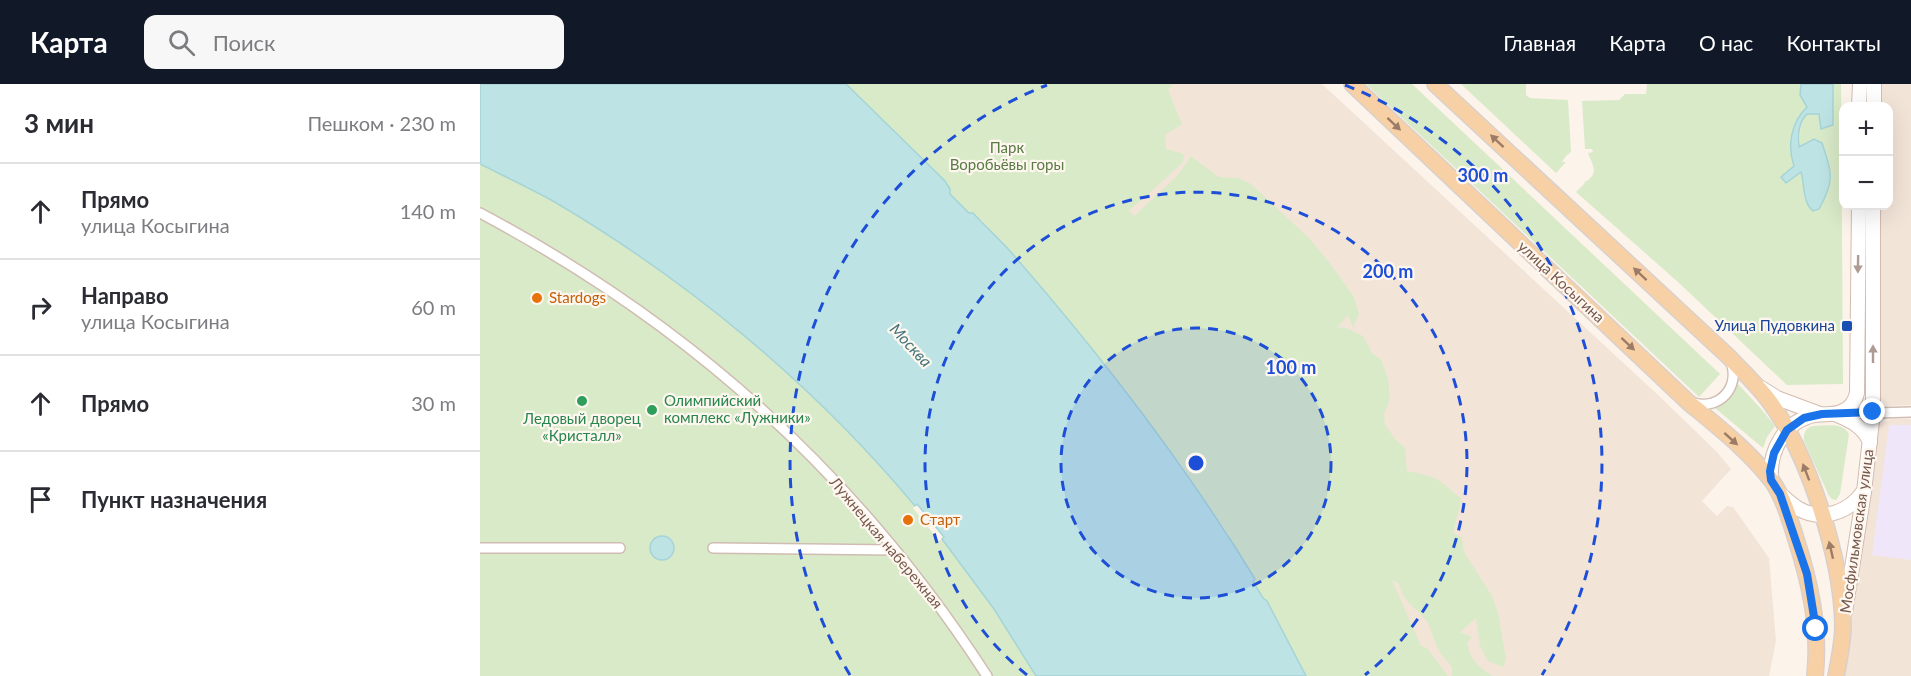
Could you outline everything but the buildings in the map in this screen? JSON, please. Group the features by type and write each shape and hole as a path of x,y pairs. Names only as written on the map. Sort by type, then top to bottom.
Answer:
{"main road":[{"name":"улица Косыгина","path":"1352,84 1688,402 1744,451 1771,480 1780,494 1807,574 1818,650 1816,671"},
{"path":"1435,84 1728,357 1755,384 1775,409 1798,450 1823,514 1835,566 1843,627"},
{"path":"1859,102 1860,84"},
{"path":"1874,84 1874,102"},
{"path":"1771,480 1770,471 1774,453 1787,430 1804,418 1845,411 1851,406 1857,393 1858,210"},
{"name":"Мосфильмовская улица","path":"1837,672 1864,492 1873,412 1873,210"},
{"path":"1755,384 1777,398 1860,426 1870,442"},
{"path":"1823,514 1846,509 1864,492"},
{"name":"улица Косыгина","path":"1780,494 1800,510 1823,514"},
{"path":"1816,671 1822,658 1828,656 1834,659 1837,672"}],"street":[{"name":"Лужнецкая набережная","path":"480,214 570,265 654,320 768,414 811,455 875,525 952,623 987,676"},
{"path":"1688,402 1707,405 1726,395 1733,376 1728,357"},
{"path":"1828,414 1911,412"},
{"path":"480,548 620,548"},
{"path":"713,548 895,550"}],"shaded area":[{"path":"1026,84 1322,84 1657,394 1716,451 1731,469 1702,501 1717,516 1727,506 1733,507 1769,558 1776,641 1769,676 1435,676 1096,173"},
{"path":"1880,84 1911,84 1911,405 1887,406 1881,399 1881,210 1893,210 1893,102 1880,102"},
{"path":"1891,419 1911,419 1911,676 1844,676 1844,659 1878,426"},
{"path":"1889,425 1911,425 1911,560 1872,555"}],"green space":[{"name":"Парк Воробьёвы горы","path":"846,84 1173,84 1168,90 1182,124 1165,135 1166,149 1184,154 1183,162 1129,210 1134,216 1178,175 1191,156 1219,177 1239,178 1251,184 1311,240 1354,297 1359,314 1353,328 1348,315 1337,328 1344,327 1363,336 1372,353 1381,360 1388,378 1390,399 1384,414 1385,424 1395,439 1405,448 1407,471 1441,482 1461,498 1454,534 1462,537 1464,552 1492,596 1498,613 1506,659 1503,667 1488,661 1480,646 1476,618 1460,632 1472,637 1467,643 1470,654 1479,666 1492,676 1452,676 1452,667 1439,650 1430,627 1406,599 1399,584 1392,580 1421,646 1427,648 1448,676 1306,676 1267,601 1253,581 1255,579 1224,528 1183,468 1099,358 982,221 969,213 950,194 950,189 944,181"},
{"path":"1366,84 1412,84 1720,374 1699,397"},
{"path":"1461,84 1526,84 1526,95 1530,98 1568,100 1571,152 1562,162 1566,162 1556,173"},
{"path":"1647,84 1801,84 1800,95 1807,107 1794,125 1801,172 1805,183 1804,197 1810,209 1799,148 1801,120 1807,114 1819,114 1833,125 1833,84 1841,84 1839,210 1842,210 1843,384 1787,385 1678,282 1576,192 1592,176 1594,170 1588,153 1593,152 1592,149 1585,149 1582,101 1619,100 1625,94 1646,94"},
{"name":"Олимпийский комплекс «Лужники»","path":"480,164 553,201 653,265 747,338 792,377 876,461 915,506 913,508 939,541 942,539 994,609 1036,676 480,676"},
{"path":"1738,384 1775,426 1763,448 1715,408"},
{"path":"1814,426 1838,426 1849,434 1840,494 1836,500 1829,496 1804,441 1806,431"}],"water":[{"name":"Москва","path":"480,84 846,84 945,181 950,194 969,213 973,213 1010,251 1140,410 1199,493 1255,579 1253,582 1267,601 1306,676 1036,676 994,609 942,539 944,537 917,504 915,506 876,461 792,377 747,338 653,265 553,201 480,164"},
{"path":"1801,84 1833,84 1833,125 1821,129 1819,114 1807,114 1799,129 1799,147 1814,139 1822,143 1830,170 1828,191 1819,209 1813,211 1805,198 1801,172 1786,183 1781,177 1794,166 1791,150 1792,135 1797,120 1807,107 1800,95"},
{"path":"662,536 671,539 674,548 671,557 662,560 653,557 650,548 653,539"}],"place":[{"name":"Stardogs","path":"537,298"},
{"name":"Улица Пудовкина","path":"1847,326"},
{"name":"Ледовый дворец «Кристалл»","path":"582,401"},
{"name":"Олимпийский комплекс «Лужники»","path":"652,410"},
{"name":"Старт","path":"908,520"}],"route":[{"path":"1816,629 1807,574 1780,494 1771,480 1770,471 1774,453 1787,430 1804,418 1822,414 1873,412"}]}
